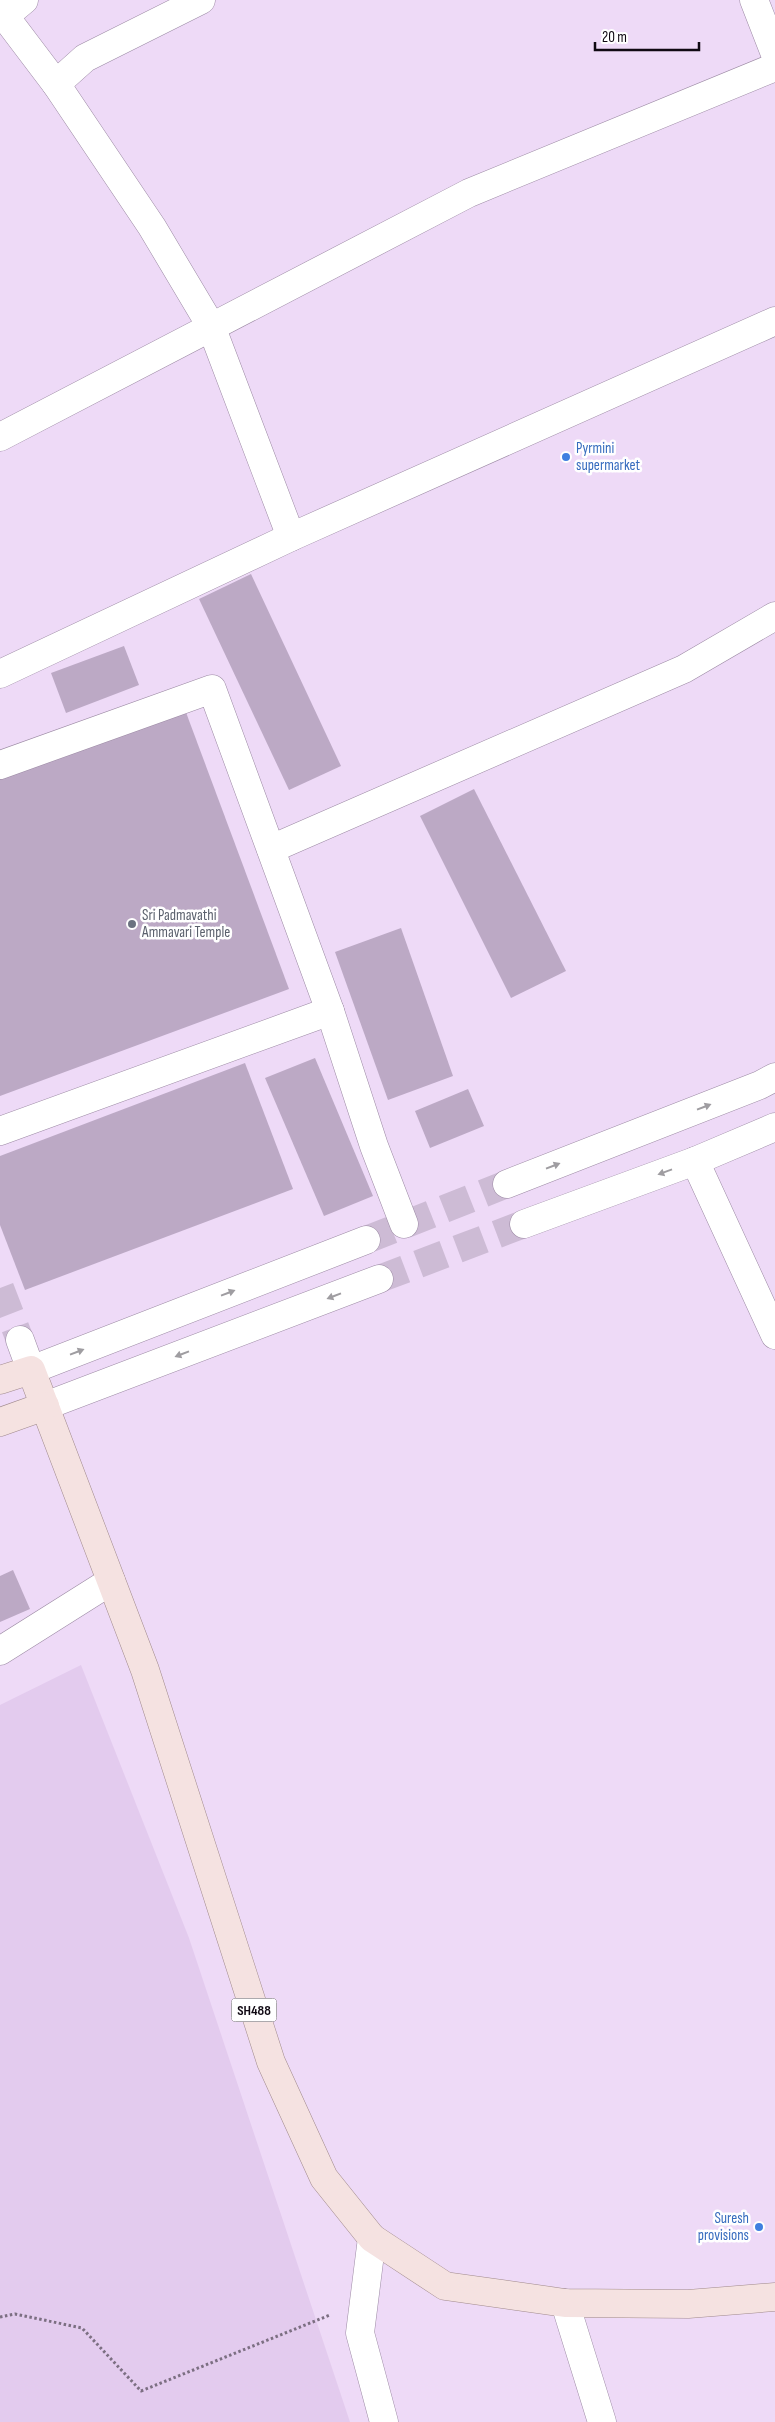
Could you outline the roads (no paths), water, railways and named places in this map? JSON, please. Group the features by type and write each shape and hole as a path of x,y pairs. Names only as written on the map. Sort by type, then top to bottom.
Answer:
{"main road":[{"path":"0,1380 31,1370"},
{"name":"SH488","path":"31,1370 145,1670 271,2062 324,2178 372,2238 444,2286 565,2303 688,2304 775,2297"},
{"path":"0,1422 45,1406"}],"street":[{"path":"56,84 85,58 201,0"},
{"path":"754,0 775,54"},
{"path":"10,8 56,84 152,227 211,326 291,537"},
{"path":"0,437 469,193 775,67"},
{"path":"0,674 291,537 775,321"},
{"path":"271,849 684,669 775,616"},
{"path":"0,766 212,689 330,1011 374,1146 404,1224"},
{"path":"0,1131 330,1011"},
{"path":"507,1184 760,1085 775,1077"},
{"path":"524,1224 696,1161 775,1127"},
{"path":"696,1161 775,1335"},
{"path":"20,1340 31,1370 366,1240"},
{"path":"45,1406 379,1279"},
{"path":"0,1651 112,1581"},
{"path":"372,2238 360,2333 384,2422"},
{"path":"565,2303 602,2422"}],"tunnel":[{"path":"366,1240 507,1184"},
{"path":"379,1279 524,1224"},
{"path":"0,1288 20,1340"}],"place":[{"name":"Pyrmini supermarket","path":"566,457"},
{"name":"Sri Padmavathi Ammavari Temple","path":"132,924"},
{"name":"Suresh provisions","path":"759,2227"}]}
